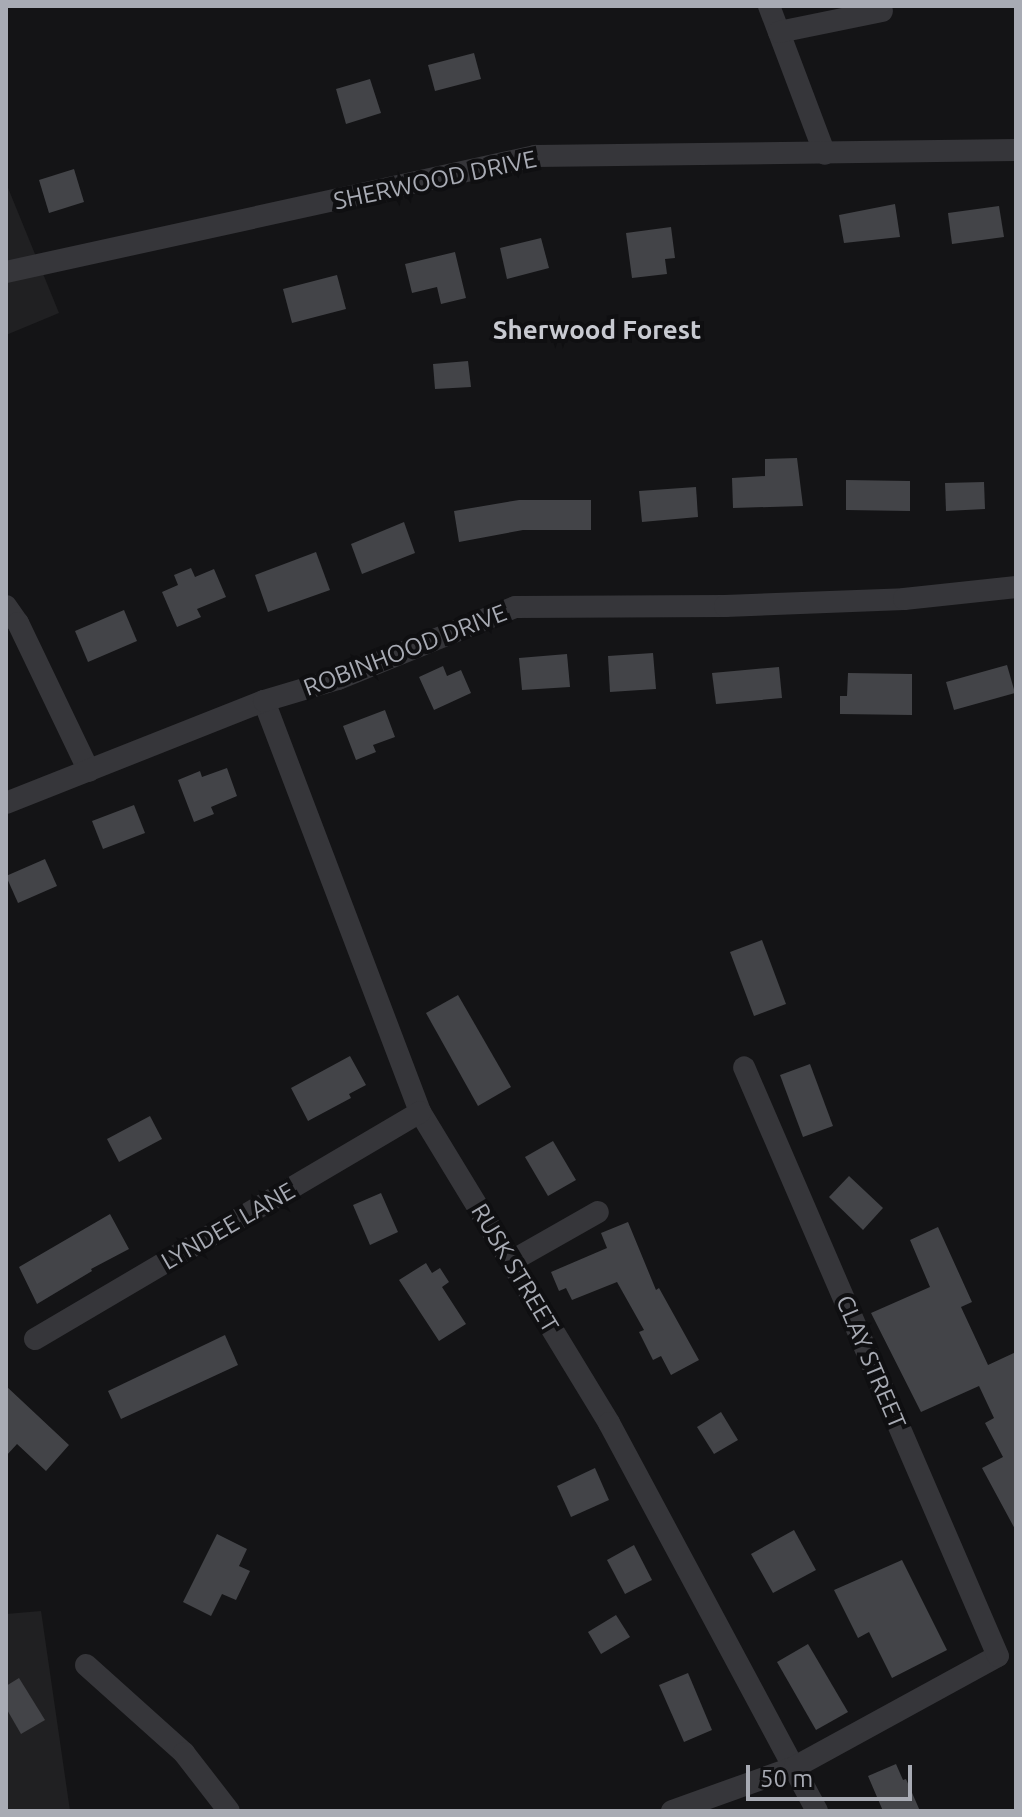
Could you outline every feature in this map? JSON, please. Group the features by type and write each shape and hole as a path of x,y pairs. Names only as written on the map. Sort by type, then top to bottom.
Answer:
{"street":[{"path":"769,6 825,154"},
{"path":"779,32 882,11"},
{"name":"SHERWOOD DRIVE","path":"6,272 535,156 1016,150"},
{"name":"ROBINHOOD DRIVE","path":"6,803 264,701 338,679 515,607 725,606 904,599 1016,587"},
{"path":"6,606 89,771"},
{"name":"RUSK STREET","path":"264,701 420,1112 609,1423 817,1811"},
{"name":"CLAY STREET","path":"744,1067 998,1656 795,1767"},
{"name":"LYNDEE LANE","path":"35,1339 420,1112"},
{"path":"510,1262 598,1212"},
{"path":"86,1665 184,1753 229,1811"},
{"path":"672,1811 795,1767"}],"shaded area":[{"path":"6,183 59,313 6,335"},
{"path":"41,1611 70,1811 6,1811 6,1614"}],"building":[{"path":"474,53 481,79 435,91 428,65"},
{"path":"370,79 381,113 346,124 336,89"},
{"path":"74,169 84,202 49,213 39,180"},
{"path":"895,204 900,237 844,243 839,215"},
{"path":"999,206 1004,237 952,244 948,213"},
{"path":"671,227 675,258 665,259 667,274 632,278 626,233"},
{"path":"541,238 549,268 507,279 500,248"},
{"path":"455,252 466,298 441,304 437,287 412,293 405,264"},
{"path":"337,275 346,309 292,323 283,289"},
{"path":"468,361 471,387 435,389 433,364"},
{"path":"797,458 803,506 733,508 732,478 765,476 765,459"},
{"path":"846,480 910,481 910,511 846,510"},
{"path":"984,482 985,509 946,511 945,483"},
{"path":"696,487 698,517 642,522 639,491"},
{"path":"519,500 591,500 591,530 523,530 459,542 454,511"},
{"path":"404,522 415,553 362,574 351,544"},
{"path":"316,552 330,590 268,612 255,575"},
{"path":"191,568 195,577 214,569 226,597 197,609 201,617 177,627 162,592 178,585 174,575"},
{"path":"124,610 137,641 88,662 75,631"},
{"path":"653,653 656,689 610,692 608,656"},
{"path":"567,654 570,687 522,690 519,658"},
{"path":"1007,665 1015,693 954,710 946,682"},
{"path":"443,666 447,676 461,670 471,693 434,710 419,677"},
{"path":"779,667 782,698 716,704 712,673"},
{"path":"848,673 912,674 912,715 840,714 840,696 847,696"},
{"path":"385,710 395,737 373,745 376,752 356,760 343,726"},
{"path":"227,768 237,796 211,807 214,814 194,822 178,780 200,771 202,777"},
{"path":"134,805 145,833 103,849 92,821"},
{"path":"45,859 57,886 18,903 6,876"},
{"path":"762,940 786,1004 754,1016 730,952"},
{"path":"458,995 511,1087 478,1106 426,1013"},
{"path":"350,1056 366,1085 349,1094 351,1098 308,1121 291,1088"},
{"path":"810,1064 833,1126 803,1137 780,1075"},
{"path":"150,1116 162,1139 119,1162 107,1139"},
{"path":"553,1141 576,1180 548,1196 525,1157"},
{"path":"849,1176 883,1208 863,1230 829,1197"},
{"path":"381,1193 398,1232 370,1245 353,1205"},
{"path":"110,1214 129,1249 37,1304 19,1267"},
{"path":"628,1222 656,1290 659,1288 699,1360 671,1375 661,1356 653,1360 639,1332 644,1330 617,1282 572,1300 566,1288 559,1291 551,1272 607,1248 601,1233"},
{"path":"938,1227 972,1302 961,1307 988,1365 1016,1352 1016,1531 982,1468 1003,1457 985,1423 994,1418 979,1386 921,1412 871,1313 930,1287 910,1240"},
{"path":"426,1263 432,1273 440,1268 449,1282 442,1287 466,1324 439,1341 399,1280"},
{"path":"225,1335 238,1365 121,1419 108,1391"},
{"path":"6,1386 69,1445 46,1471 17,1444 6,1456"},
{"path":"721,1412 738,1440 714,1454 697,1427"},
{"path":"595,1468 609,1500 571,1517 557,1486"},
{"path":"794,1530 816,1570 773,1593 751,1554"},
{"path":"217,1534 247,1549 239,1566 250,1571 236,1600 222,1594 211,1616 183,1602"},
{"path":"634,1545 652,1580 625,1594 607,1560"},
{"path":"902,1560 947,1650 892,1678 869,1632 858,1638 834,1590"},
{"path":"616,1615 630,1637 601,1654 588,1632"},
{"path":"808,1644 848,1712 816,1730 777,1662"},
{"path":"688,1673 712,1730 684,1742 659,1685"},
{"path":"19,1678 45,1720 21,1734 6,1708 6,1686"},
{"path":"896,1764 920,1811 883,1811 868,1776"}],"district":[{"name":"Sherwood Forest","path":"597,330"}]}
